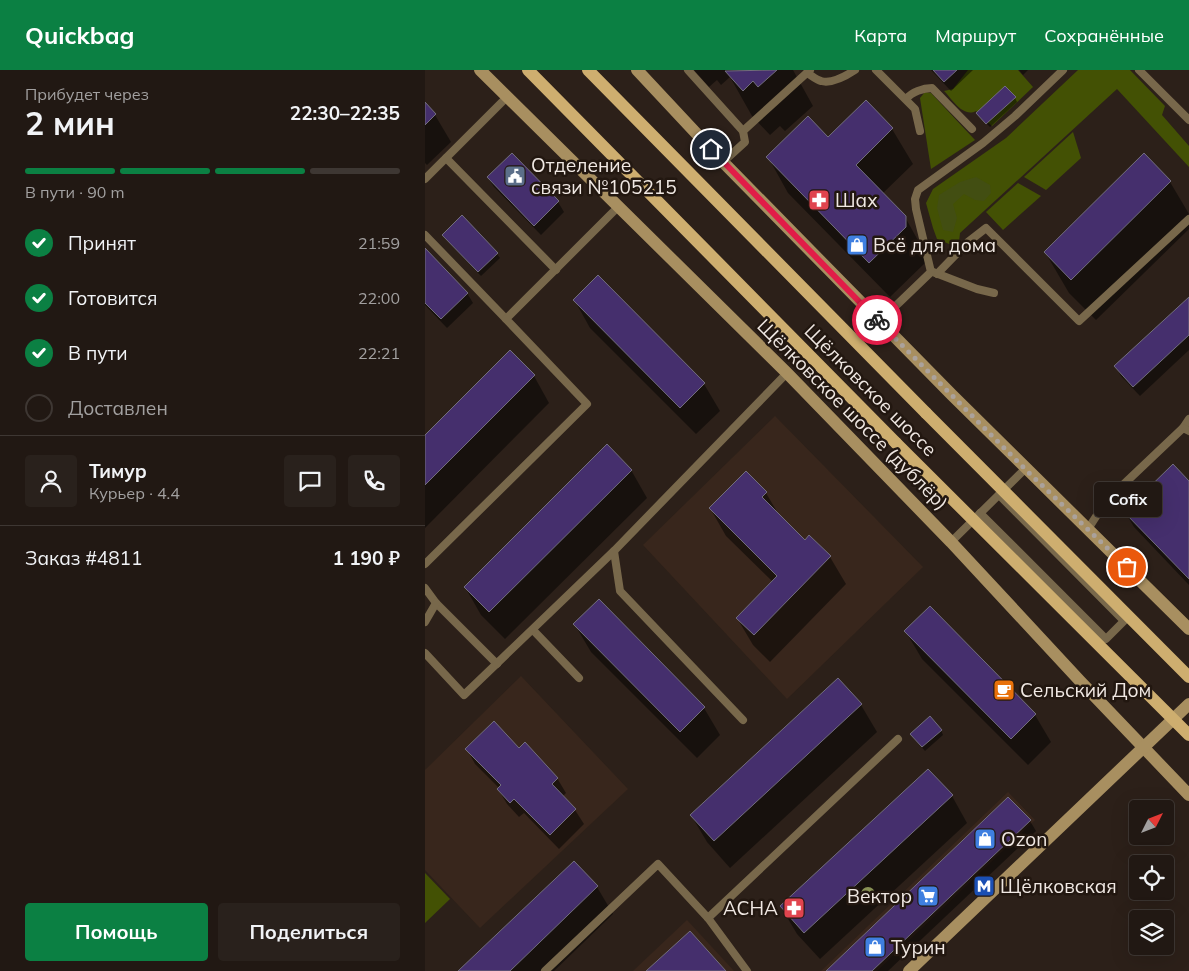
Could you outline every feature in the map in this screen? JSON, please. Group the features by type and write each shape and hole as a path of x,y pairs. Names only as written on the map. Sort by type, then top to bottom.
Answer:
{"main road":[{"name":"Щёлковское шоссе (дублёр)","path":"480,70 787,374 951,542 1189,795"},
{"path":"485,70 507,97"},
{"name":"Щёлковское шоссе","path":"528,70 1189,735"},
{"name":"Щёлковское шоссе","path":"588,70 1189,677"},
{"path":"637,70 723,162 879,322 1025,469 1189,629"},
{"path":"909,971 1189,704"}],"lane":[{"path":"688,70 743,131 745,142 723,162"},
{"path":"743,131 808,71 820,82 830,82 847,76 855,70"},
{"path":"876,70 915,109 920,130"},
{"path":"934,273 916,209 915,199 918,190 983,143 1015,116 1063,70"},
{"path":"1139,70 1189,120"},
{"path":"905,99 909,95 926,88 932,88 972,129"},
{"path":"425,179 507,97"},
{"path":"446,158 556,270"},
{"path":"506,319 619,206"},
{"path":"879,322 986,228 1079,322 1189,219"},
{"path":"425,234 587,404 425,564"},
{"path":"934,273 977,289 994,293"},
{"path":"425,652 464,695 614,550 787,374"},
{"path":"1088,530 1106,501 1186,430 1189,418"},
{"path":"951,542 1025,469"},
{"path":"980,513 1106,639 1124,621 999,495"},
{"path":"614,550 620,591 743,720"},
{"path":"425,588 436,603 497,664"},
{"path":"425,622 436,603"},
{"path":"533,630 579,678"},
{"path":"708,918 898,739"},
{"path":"545,971 658,864 708,918 747,971"}],"shaded area":[{"path":"775,416 923,567 787,699 643,545"},
{"path":"521,676 628,789 480,928 425,870 425,770"},
{"name":"Вектор","path":"1008,792 1035,820 877,971 821,971"},
{"path":"687,920 734,971 633,971"}],"green space":[{"path":"968,70 1018,70 1033,87 992,126 976,111 967,112 962,110 944,91 953,89"},
{"path":"1078,70 1130,70 1165,106 1162,115 1189,146 1189,167 1117,89 960,233 959,242 954,246 937,239 926,203 933,189 1006,138"},
{"path":"925,92 931,93 975,140 931,169 920,98"},
{"path":"1073,132 1081,158 1046,190 1024,177"},
{"path":"976,177 990,185 991,193 984,201 975,200 964,194 953,204 957,218 953,232 943,230 937,208 939,195 960,182"},
{"path":"1018,183 1041,196 1003,230 986,212"},
{"path":"425,873 450,899 425,923"}],"building":[{"path":"777,70 758,87 753,81 743,91 725,71"},
{"path":"933,70 957,70 944,82"},
{"path":"1005,86 1016,97 986,124 976,113"},
{"path":"866,100 893,128 856,165 906,216 906,227 869,263 766,157 808,116 828,137"},
{"path":"425,102 436,114 425,125"},
{"path":"512,153 559,201 534,226 487,177"},
{"path":"1144,153 1171,181 1071,280 1044,252"},
{"path":"462,215 498,253 478,272 442,235"},
{"path":"425,248 468,293 441,319 425,303"},
{"path":"598,275 705,383 680,408 573,300"},
{"path":"1189,297 1189,335 1133,387 1114,366"},
{"path":"510,350 535,375 425,485 425,435"},
{"path":"607,444 632,470 489,612 464,587"},
{"path":"1173,464 1189,481 1189,579 1124,512"},
{"path":"746,471 767,492 762,497 805,540 809,535 831,556 754,635 736,618 777,576 709,508"},
{"path":"599,599 705,707 680,732 573,624"},
{"path":"930,606 1036,714 1011,739 904,631"},
{"path":"838,678 862,704 714,841 690,815"},
{"path":"930,716 942,730 922,747 910,734"},
{"path":"494,721 519,748 525,742 558,778 552,784 576,809 550,835 514,799 510,803 497,789 501,785 465,749"},
{"path":"928,769 953,795 804,933 780,906"},
{"name":"Вектор","path":"1008,797 1031,820 872,971 826,971"},
{"path":"574,861 598,886 510,971 458,971"},
{"path":"690,931 726,971 646,971"}],"way so far":[{"path":"877,320 1025,469 1127,567"}],"place":[{"name":"Отделение связи №105215","path":"515,176"},
{"name":"Шах","path":"819,200"},
{"name":"Всё для дома","path":"857,245"},
{"name":"Cofix","path":"1127,567"},
{"name":"Сельский Дом","path":"1004,690"},
{"name":"Ozon","path":"985,839"},
{"name":"Щёлковская","path":"984,886"},
{"name":"Вектор","path":"928,896"},
{"name":"АСНА","path":"794,908"},
{"name":"Турин","path":"875,947"}],"route":[{"path":"711,149 877,320"}]}
